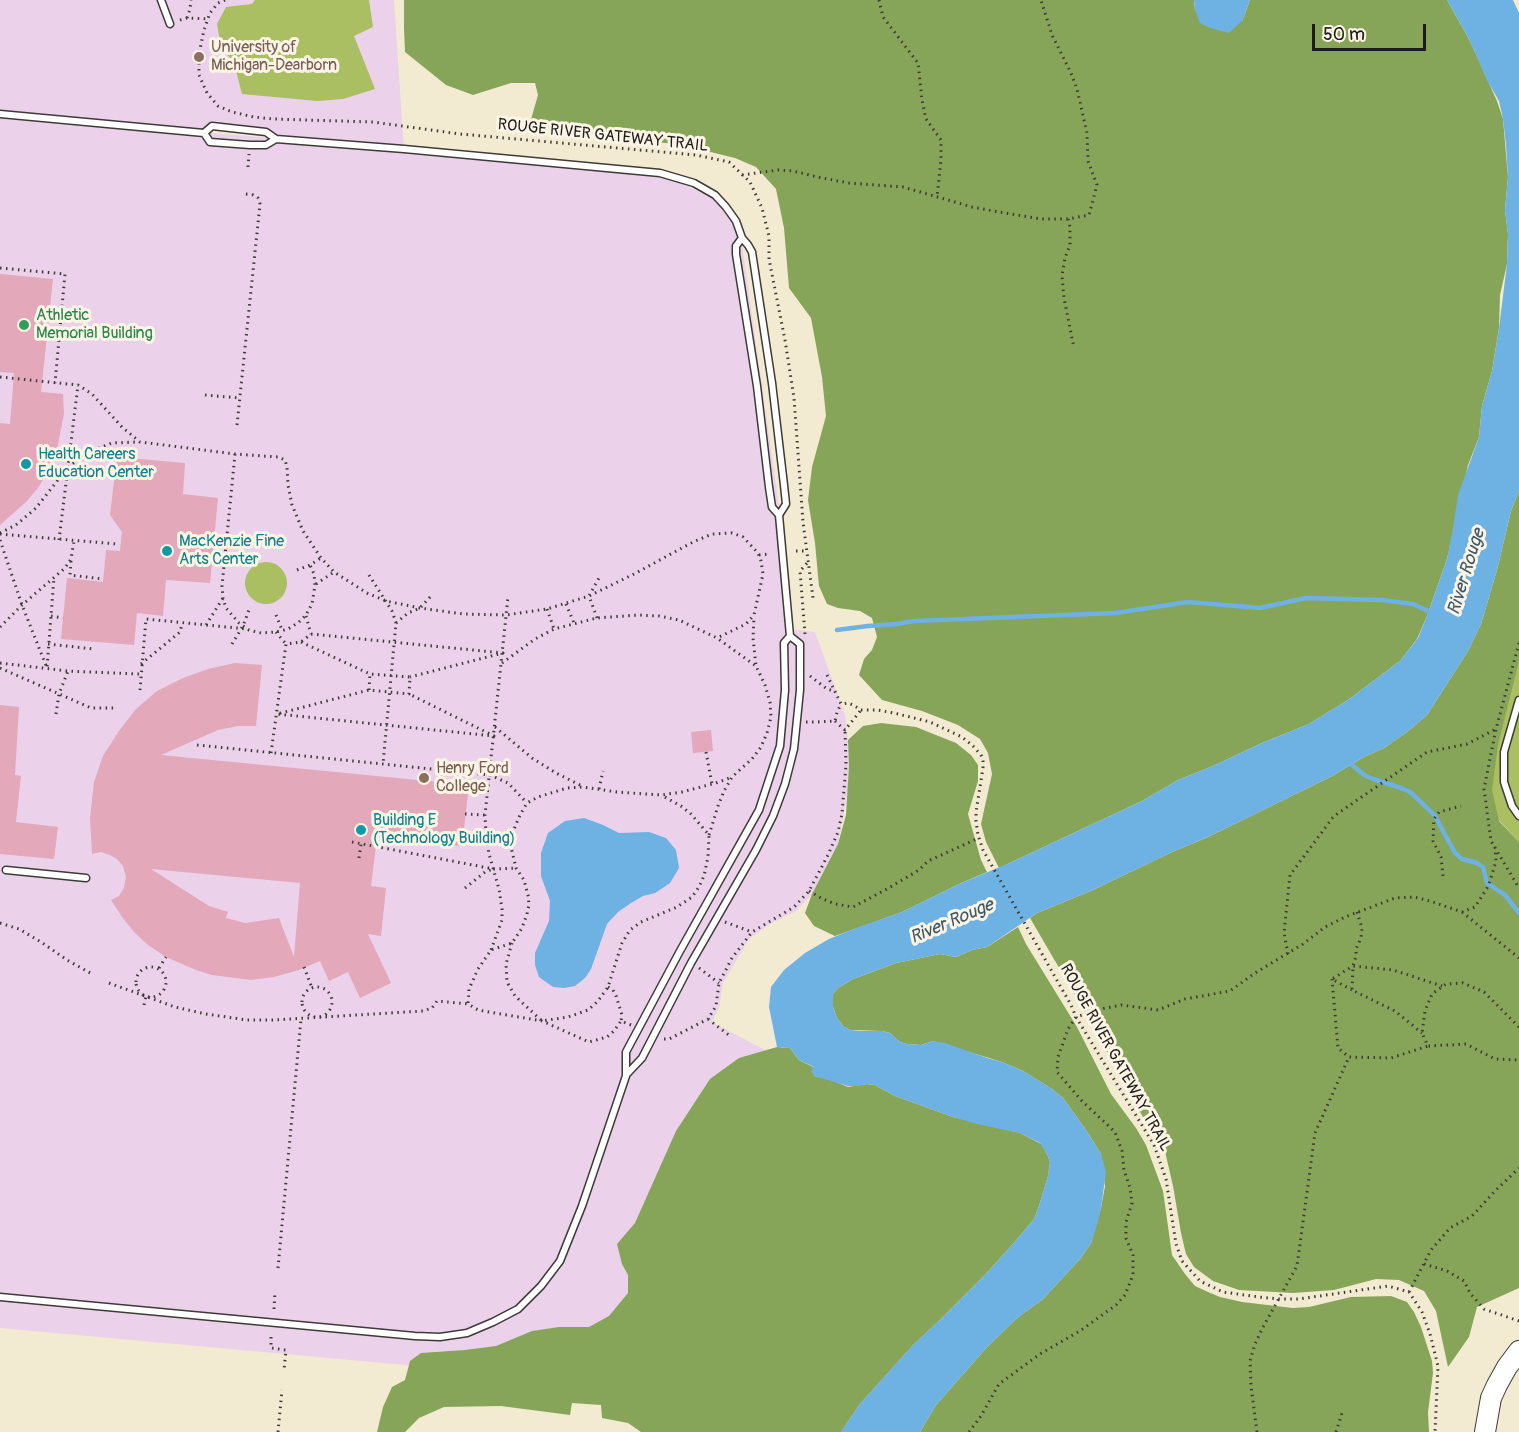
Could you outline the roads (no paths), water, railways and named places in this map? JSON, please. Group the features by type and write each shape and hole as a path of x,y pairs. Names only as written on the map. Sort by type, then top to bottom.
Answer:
{"main road":[{"path":"1485,1432 1491,1398 1507,1367 1519,1352"}],"lane":[{"path":"161,0 170,24"},
{"path":"0,114 204,133 212,126 266,132 276,139 660,173 694,183 715,195 726,207 752,252 772,383 786,504 779,515"},
{"path":"204,133 210,141 250,146 266,145 276,139"},
{"path":"0,1297 440,1337 467,1333 518,1309 541,1286 560,1261 582,1206 626,1076 626,1052 759,810 780,746 785,690 784,643 790,636 779,515 772,507 757,386 736,254 736,246 742,238"},
{"path":"626,1076 642,1058 691,963 756,850 773,816 785,784 794,749 800,690 800,644 790,636"},
{"path":"1519,700 1504,752 1504,782 1512,807 1519,816"},
{"path":"6,870 86,878"}],"water":[{"path":"1194,0 1250,0 1242,21 1229,33 1200,23"},
{"name":"River Rouge","path":"1447,0 1513,0 1519,13 1519,491 1511,511 1481,624 1468,651 1427,715 1384,748 1208,837 1037,913 987,947 956,957 940,954 896,963 853,979 833,994 833,1007 844,1027 851,1030 890,1033 900,1042 907,1044 921,1045 933,1041 945,1043 1023,1071 1052,1089 1063,1098 1086,1130 1101,1154 1106,1172 1097,1225 1091,1243 1080,1259 1043,1299 1017,1318 987,1347 936,1405 920,1432 841,1432 859,1405 914,1344 984,1276 1034,1219 1048,1176 1050,1162 1040,1143 1020,1133 953,1117 895,1096 875,1085 848,1086 814,1076 811,1071 814,1067 799,1060 790,1048 777,1047 769,1007 771,987 784,970 805,953 829,939 902,912 1142,801 1178,780 1309,724 1348,700 1400,661 1418,638 1447,559 1458,495 1479,437 1482,406 1492,371 1499,328 1507,264 1508,235 1505,210 1508,177 1503,119 1499,101"},
{"path":"584,818 619,833 649,832 666,838 676,850 679,868 670,883 655,893 643,896 631,903 607,924 591,969 585,978 575,986 553,987 539,977 535,965 535,953 549,921 550,901 541,876 541,853 548,833 565,821"}],"waterway":[{"path":"837,630 914,621 1115,613 1188,602 1260,608 1306,598 1382,600 1413,604 1432,613"},
{"path":"1350,759 1353,766 1366,776 1410,792 1435,816 1455,853 1462,859 1483,867 1487,883 1505,895 1519,913"}],"place":[{"name":"University of Michigan-Dearborn","path":"199,57"},
{"name":"Athletic Memorial Building","path":"24,325"},
{"name":"Health Careers Education Center","path":"26,464"},
{"name":"MacKenzie Fine Arts Center","path":"167,551"},
{"name":"Henry Ford College","path":"424,778"},
{"name":"Building E (Technology Building)","path":"361,830"}]}
